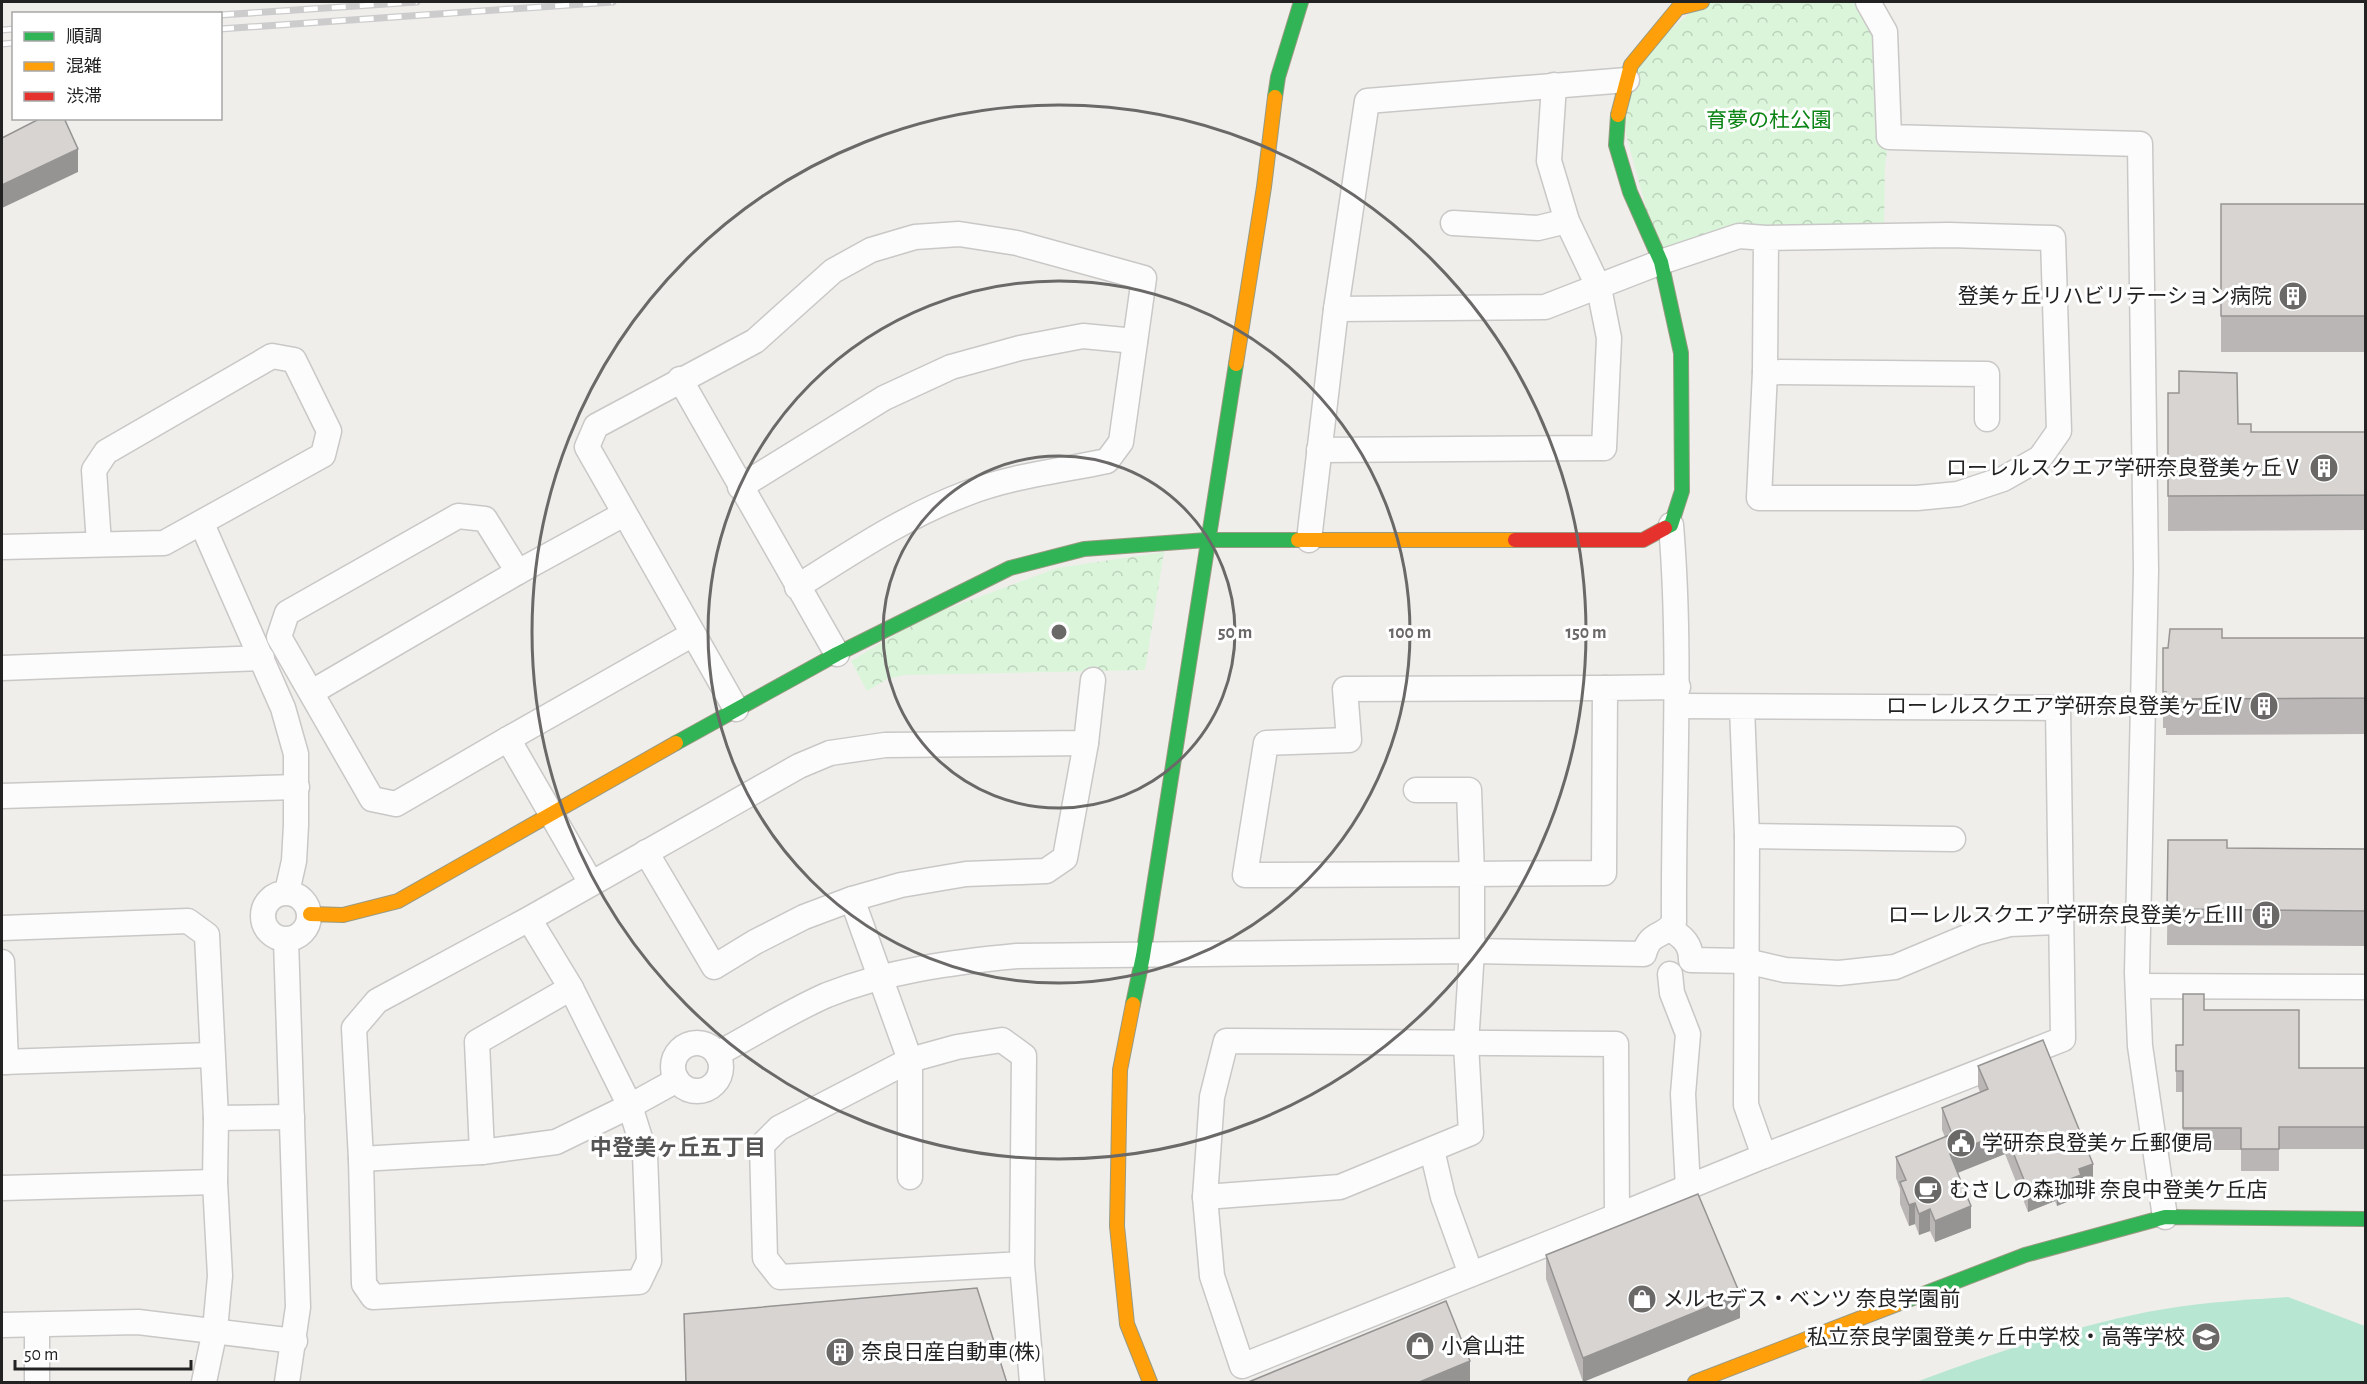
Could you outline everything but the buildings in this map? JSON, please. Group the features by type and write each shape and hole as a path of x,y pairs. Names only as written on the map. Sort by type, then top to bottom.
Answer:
{"street":[{"path":"1150,1383 1127,1324 1117,1226 1120,1070 1143,956 1264,187 1278,77 1301,2"},
{"path":"1670,929 1682,936 1691,949 1691,960 1684,970 1670,974 1656,972 1649,966 1644,954 1647,944 1655,935 1670,929 1674,922 1673,831 1678,697 1676,583 1671,525 1682,490 1681,353 1661,262 1630,192 1616,145 1620,109 1631,64 1678,8 1702,2"},
{"path":"1868,2 1885,32 1888,137 2140,144 2146,570 2138,986 2140,1046 2165,1217"},
{"path":"1309,540 1336,309 1367,101 1627,80"},
{"path":"1319,450 1604,448 1609,338 1599,288 1567,221 1549,161 1554,85"},
{"path":"1454,223 1538,228 1567,221"},
{"path":"735,709 588,447 596,426 755,340 833,271 871,250 915,237 959,234 1017,243 1144,278 1121,442 1107,461 1029,475 965,493 892,527 797,587"},
{"path":"1336,309 1545,307 1599,288 1661,262 1738,236 1766,238 1949,235 2053,238 2059,430 2040,458 2003,479 1958,494 1917,498 1759,498 1765,372 1766,238"},
{"path":"740,488 884,398 951,367 1020,348 1083,336 1135,341"},
{"path":"2,547 164,543 323,455 329,431 294,360 272,357 106,452 94,470 99,544"},
{"path":"1765,372 1987,374 1987,419"},
{"path":"680,380 837,654"},
{"path":"312,692 518,572 624,514"},
{"path":"518,572 485,519 458,516 287,613 279,637 372,799 396,804 693,634"},
{"path":"202,524 283,708 296,754 294,861 287,892"},
{"path":"310,914 343,915 398,901 735,709 837,654 1010,568 1084,549 1207,540 1643,540 1671,525"},
{"path":"2,669 262,658"},
{"path":"646,852 714,967 755,942 804,917 852,899 901,885 966,874 1046,871 1065,858 1086,743 1093,680"},
{"path":"1605,688 1604,873 1245,875 1266,743 1348,740 1345,689 1605,688 1742,707 2058,708 2059,922 2063,1039 1764,1156 1688,1188 1242,1366 1212,1276 1205,1197 1212,1097 1226,1041 1616,1044 1617,1216"},
{"path":"1742,707 1747,836 1746,1105 1764,1156"},
{"path":"508,739 591,883"},
{"path":"529,918 571,988 630,1106 645,1154 649,1261 639,1282 373,1297 363,1284 361,1159 354,1028 377,1001 799,766 830,753 885,745 1086,743"},
{"path":"2,796 297,787"},
{"path":"1205,1197 1340,1187 1471,1133 1466,1044 1472,951 1469,790 1416,790"},
{"path":"1747,836 1953,839"},
{"path":"287,892 300,897 310,914 306,929 301,935 286,940 272,935 263,923 263,915 268,902 273,897 287,892"},
{"path":"852,899 910,1060 910,1177"},
{"path":"2,928 188,921 207,935 216,1118 215,1182 220,1276 215,1330 204,1383"},
{"path":"1691,960 1746,961 1785,970 1839,973 1895,967 1976,933 2010,924 2059,922"},
{"path":"286,940 298,1307 295,1341 287,1383"},
{"path":"717,1054 827,996 881,977 958,961 1017,956 1472,951 1644,954"},
{"path":"2,962 4,1062 212,1055"},
{"path":"1670,974 1672,993 1688,1034 1683,1094 1688,1188"},
{"path":"2138,986 2366,987"},
{"path":"482,1152 477,1042 571,988"},
{"path":"1022,1264 780,1277 765,1258 762,1145 779,1128 910,1060 957,1047 1002,1040 1024,1056 1022,1264 1032,1383"},
{"path":"691,1044 706,1045 717,1054 721,1070 718,1078 706,1089 690,1090 677,1080 673,1066 678,1052 684,1047 691,1044"},
{"path":"361,1159 482,1152 556,1142 677,1080"},
{"path":"216,1118 292,1116"},
{"path":"1432,1150 1443,1197 1470,1274"},
{"path":"2,1188 215,1182"},
{"path":"1695,1383 2025,1255 2165,1217 2366,1219"},
{"path":"2,1325 138,1322 295,1341"},
{"path":"37,1325 37,1383"}],"green space":[{"name":"育夢の杜公園","path":"1702,2 1868,2 1889,137 1885,166 1884,236 1766,238 1661,262 1619,109 1631,65"},
{"path":"1164,552 1145,670 904,675 887,679 867,691 851,661 925,617 1057,568"},
{"name":"私立奈良学園登美ヶ丘中学校・高等学校","path":"2288,1297 2365,1326 2365,1382 1916,1382 2030,1343 2117,1318 2182,1306"}],"railway":[{"path":"222,15 417,2"},
{"path":"222,29 613,2"},
{"path":"2,30 12,29"},
{"path":"2,44 12,43"}],"traffic: fast":[{"path":"1275,97 1278,77 1301,2"},
{"path":"1618,115 1616,145 1630,192 1661,262 1681,353 1682,491 1671,525 1665,528"},
{"path":"1133,1004 1143,956 1236,364"},
{"path":"676,743 837,654 1010,568 1084,549 1207,540 1298,540"},
{"path":"1900,1303 2025,1255 2165,1217 2366,1219"}],"traffic: slow":[{"path":"1618,115 1631,65 1678,8 1702,2"},
{"path":"1236,364 1264,187 1275,97"},
{"path":"1298,540 1515,540"},
{"path":"310,914 343,915 398,901 676,743"},
{"path":"1133,1004 1120,1070 1117,1226 1127,1324 1150,1382"},
{"path":"1695,1382 1900,1303"}],"traffic: jam":[{"path":"1515,540 1643,540 1665,528"}],"place":[{"name":"登美ヶ丘リハビリテーション病院","path":"2293,296"},
{"name":"ローレルスクエア学研奈良登美ヶ丘Ⅴ","path":"2324,468"},
{"name":"ローレルスクエア学研奈良登美ヶ丘Ⅳ","path":"2264,706"},
{"name":"ローレルスクエア学研奈良登美ヶ丘Ⅲ","path":"2266,915"},
{"name":"学研奈良登美ヶ丘郵便局","path":"1961,1143"},
{"name":"むさしの森珈琲 奈良中登美ケ丘店","path":"1928,1190"},
{"name":"メルセデス・ベンツ 奈良学園前","path":"1642,1299"},
{"name":"私立奈良学園登美ヶ丘中学校・高等学校","path":"2206,1337"},
{"name":"小倉山荘","path":"1420,1346"},
{"name":"奈良日産自動車(株)","path":"840,1352"}],"district":[{"name":"中登美ヶ丘五丁目","path":"678,1148"}]}
